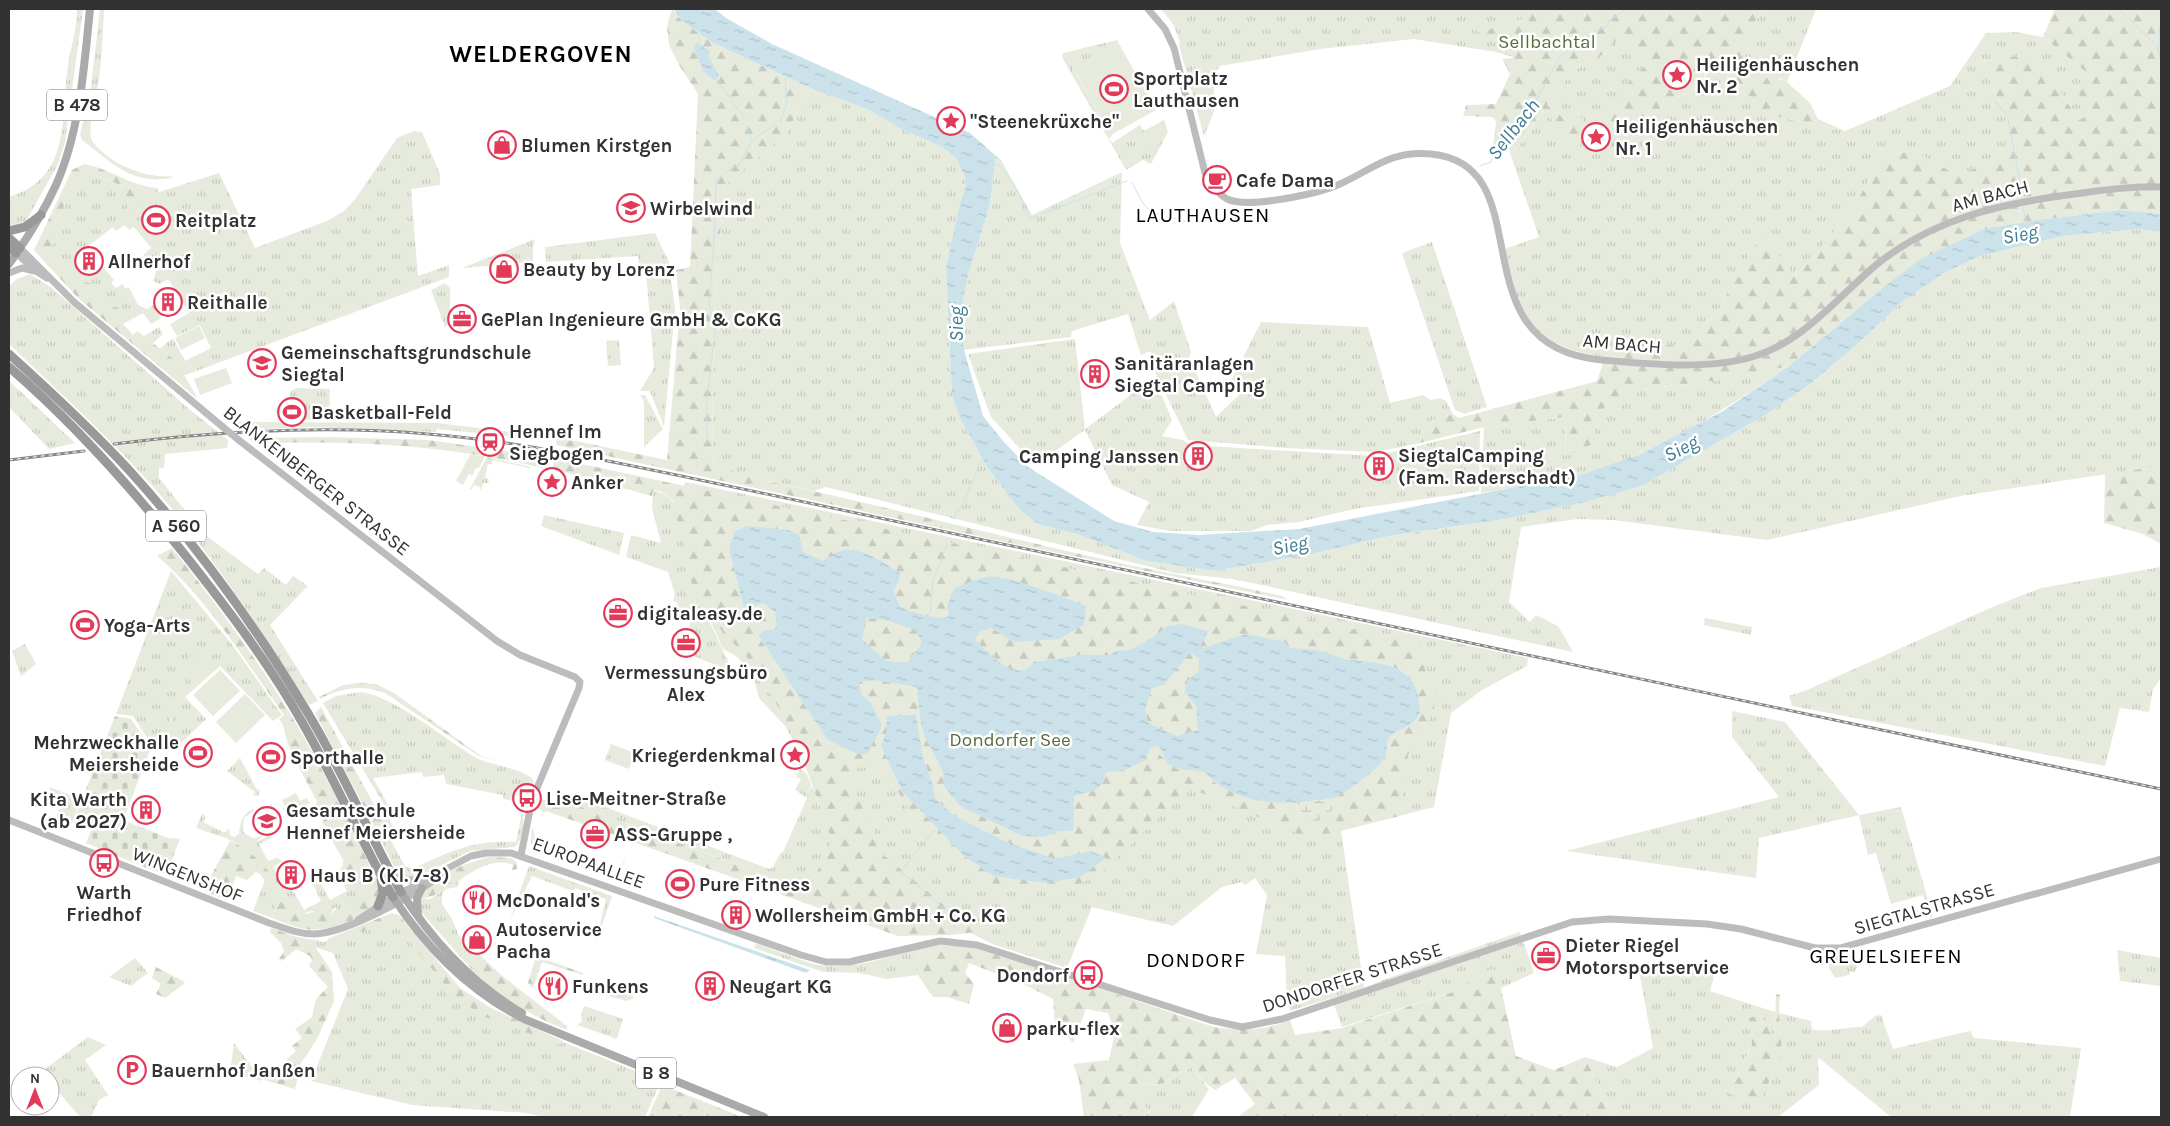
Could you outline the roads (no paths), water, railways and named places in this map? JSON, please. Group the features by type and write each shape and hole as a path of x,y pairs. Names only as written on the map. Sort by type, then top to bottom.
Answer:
{"highway":[{"path":"9,231 25,227 41,215"},
{"path":"9,238 18,251"},
{"path":"9,247 18,251"},
{"name":"A 560","path":"9,354 96,436 129,470 220,581 263,643 309,716 343,776 384,871"},
{"name":"A 560","path":"9,366 85,439 137,495 237,620 273,673 329,769 399,897"},
{"path":"378,906 383,893 384,871"}],"main road":[{"name":"B 478","path":"9,264 41,215 56,184 69,146 82,76 90,9"},
{"name":"AM BACH","path":"1148,9 1165,29 1174,48 1205,173 1214,188 1225,198 1244,204 1311,193 1339,184 1386,160 1408,153 1436,154 1459,162 1479,180 1492,203 1509,287 1519,311 1543,339 1568,353 1584,358 1683,364 1728,362 1753,357 1797,334 1890,255 1939,226 1971,213 2009,204 2100,190 2161,187"},
{"name":"BLANKENBERGER STRASSE","path":"18,251 36,271 50,280"},
{"name":"BLANKENBERGER STRASSE","path":"18,251 88,314 224,428 497,642 520,655 575,677 580,682 532,800 522,855"},
{"path":"9,273 22,268 36,271"},
{"name":"WINGENSHOF","path":"9,820 292,931 315,934 328,932 358,920 399,897"},
{"name":"EUROPAALLEE","path":"399,897 425,879 456,862 486,853 522,855 801,955 826,962 860,961 908,947 940,942"},
{"name":"SIEGTALSTRASSE","path":"1486,950 1564,924 1594,920 1720,926 1815,948 1840,948 2161,858"},
{"name":"EUROPAALLEE","path":"399,897 422,888 456,862"},
{"path":"384,871 405,880 425,879"},
{"path":"419,918 417,898 422,888"},
{"name":"WINGENSHOF","path":"358,920 378,906 399,897"},
{"name":"B 8","path":"399,897 453,957 505,1002 548,1028"},
{"name":"B 8","path":"399,897 416,930 444,962 481,994 524,1019 764,1117"},
{"name":"DONDORFER STRASSE","path":"940,942 977,945 1210,1020 1242,1027 1282,1020 1486,950"}],"water":[{"name":"Sieg","path":"673,9 715,9 726,18 772,44 970,133 996,156 990,204 967,279 961,313 964,350 983,416 1028,467 1114,521 1153,532 1199,535 1299,529 1583,474 1641,454 1723,411 1789,366 1884,287 1921,259 1984,229 2120,210 2161,214 2161,232 2139,229 2063,236 1980,256 1944,273 1902,302 1851,350 1810,384 1767,414 1644,485 1586,502 1505,519 1389,536 1312,554 1215,571 1146,561 1080,535 1037,524 1018,508 987,467 959,416 952,395 946,267 960,203 967,182 956,158 942,147 901,129 869,110 813,89 713,43 683,22"},
{"path":"697,42 710,52 708,56 719,75 717,79 713,80 703,71 694,47"},
{"name":"Dondorfer See","path":"748,526 788,530 799,535 803,552 822,561 840,551 847,550 855,550 871,556 900,573 899,581 893,590 900,607 925,615 949,616 947,606 954,589 986,577 1008,579 1086,606 1084,625 1059,639 1015,642 991,628 979,632 975,640 995,659 1011,669 1027,668 1034,662 1081,655 1110,655 1115,651 1130,650 1152,638 1168,626 1181,624 1208,631 1201,646 1204,648 1246,634 1285,642 1289,648 1320,651 1346,659 1377,663 1399,670 1408,676 1414,685 1419,697 1420,713 1413,722 1389,738 1386,754 1376,768 1351,788 1336,797 1286,803 1256,800 1241,796 1227,790 1204,771 1177,768 1169,764 1158,746 1150,747 1146,760 1124,770 1106,772 1097,788 1074,796 1073,831 1059,831 1044,837 1022,836 960,806 944,786 943,771 925,737 921,723 917,687 875,680 859,682 861,695 871,703 882,726 867,754 858,754 828,740 759,636 762,631 777,629 775,612 764,603 744,608 729,548 735,531","holes":["867,618 886,620 916,630 922,643 907,663 886,661 862,639","1190,652 1199,659 1199,671 1187,681 1185,692 1196,706 1198,730 1177,736 1148,723 1145,709 1152,688 1164,685"]},
{"path":"916,715 923,758 932,782 935,798 953,815 1006,842 1055,859 1091,851 1106,858 1080,877 1047,883 993,876 963,855 903,792 881,746 886,733 887,716"},
{"path":"654,916 810,970 806,973 654,918"}],"waterway":[{"name":"Sellbach","path":"1480,166 1491,162 1493,155 1513,135 1512,131 1518,129 1519,120 1531,110 1559,58 1597,30 1607,27 1609,21 1626,9"},
{"path":"2119,9 2156,45 2161,59"},
{"path":"2159,53 2161,22"},
{"path":"698,34 700,42"},
{"path":"780,122 787,103 785,75"},
{"path":"716,79 745,119"},
{"path":"1996,101 2008,118 2021,187 2020,193"},
{"path":"752,141 776,124"},
{"path":"707,443 707,397 715,332 709,303 716,181 724,173 739,165 751,142 747,126"},
{"name":"Sellbach","path":"993,165 999,165 1017,190 1029,219 1037,216"},
{"name":"Sellbach","path":"1042,214 1127,181"},
{"name":"Sellbach","path":"1132,183 1148,209 1157,214 1163,214"},
{"name":"Sieg","path":"2023,208 2026,222"},
{"name":"Sellbach","path":"1167,216 1187,222"},
{"path":"952,519 963,504 982,459"},
{"path":"930,614 933,581 947,544"},
{"path":"901,871 935,829"},
{"path":"901,872 944,908"},
{"path":"945,909 957,930"}],"railway":[{"path":"114,444 232,433 349,430 428,434 525,446 686,477 2161,789"},
{"path":"9,460 84,451"}],"place":[{"name":"Heiligenhäuschen Nr. 2","path":"1677,75"},
{"name":"Sportplatz Lauthausen","path":"1114,89"},
{"name":"\"Steenekrüxche\"","path":"951,121"},
{"name":"Heiligenhäuschen Nr. 1","path":"1596,137"},
{"name":"Blumen Kirstgen","path":"502,145"},
{"name":"Cafe Dama","path":"1217,180"},
{"name":"Wirbelwind","path":"631,208"},
{"name":"Reitplatz","path":"156,220"},
{"name":"Allnerhof","path":"89,261"},
{"name":"Beauty by Lorenz","path":"504,269"},
{"name":"Reithalle","path":"168,302"},
{"name":"GePlan Ingenieure GmbH & CoKG","path":"462,319"},
{"name":"Gemeinschaftsgrundschule Siegtal","path":"262,363"},
{"name":"Sanitäranlagen Siegtal Camping","path":"1095,374"},
{"name":"Basketball-Feld","path":"292,412"},
{"name":"Hennef Im Siegbogen","path":"490,442"},
{"name":"Camping Janssen","path":"1198,456"},
{"name":"SiegtalCamping (Fam. Raderschadt)","path":"1379,466"},
{"name":"Anker","path":"552,482"},
{"name":"digitaleasy.de","path":"618,613"},
{"name":"Yoga-Arts","path":"85,625"},
{"name":"Vermessungsbüro Alex","path":"686,643"},
{"name":"Mehrzweckhalle Meiersheide","path":"198,753"},
{"name":"Kriegerdenkmal","path":"795,755"},
{"name":"Sporthalle","path":"271,757"},
{"name":"Lise-Meitner-Straße","path":"527,798"},
{"name":"Kita Warth (ab 2027)","path":"146,810"},
{"name":"Gesamtschule Hennef Meiersheide","path":"267,821"},
{"name":"ASS-Gruppe ,","path":"595,834"},
{"name":"Warth Friedhof","path":"104,863"},
{"name":"Haus B (Kl. 7-8)","path":"291,875"},
{"name":"Pure Fitness","path":"680,884"},
{"name":"McDonald's","path":"477,900"},
{"name":"Wollersheim GmbH + Co. KG","path":"736,915"},
{"name":"Autoservice Pacha","path":"477,940"},
{"name":"Dieter Riegel Motorsportservice","path":"1546,956"},
{"name":"Dondorf","path":"1088,975"},
{"name":"Funkens","path":"553,986"},
{"name":"Neugart KG","path":"710,986"},
{"name":"parku-flex","path":"1007,1028"},
{"name":"Bauernhof Janßen","path":"132,1070"}],"district":[{"name":"WELDERGOVEN","path":"541,54"},
{"name":"LAUTHAUSEN","path":"1203,215"},
{"name":"GREUELSIEFEN","path":"1886,956"},
{"name":"DONDORF","path":"1196,960"}],"park label":[{"name":"Sellbachtal","path":"1547,41"}]}
